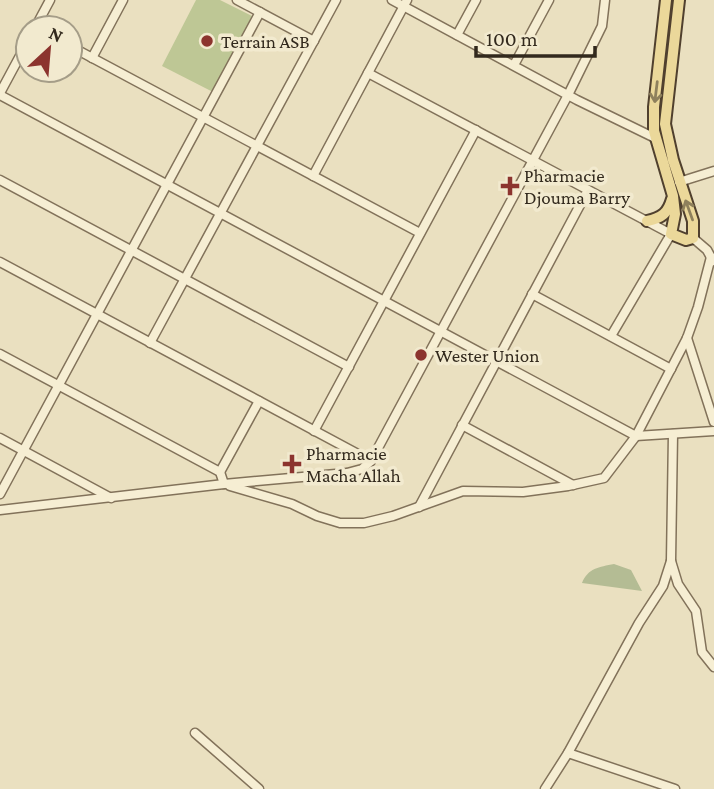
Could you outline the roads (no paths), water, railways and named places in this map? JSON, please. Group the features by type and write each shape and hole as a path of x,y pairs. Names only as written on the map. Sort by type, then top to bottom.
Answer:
{"main road":[{"path":"666,0 654,107 655,138 673,196 675,214 671,234 686,240 693,238 693,221 679,182 665,124 679,0"},
{"path":"647,221 669,210 673,196"}],"street":[{"path":"92,58 123,0"},
{"path":"237,0 314,41"},
{"path":"150,343 336,0"},
{"path":"392,0 405,3 457,35 568,95 655,138"},
{"path":"457,35 476,0"},
{"path":"514,65 549,0"},
{"path":"0,510 356,472 371,461 568,95 602,26 605,0"},
{"path":"313,176 405,3"},
{"path":"0,494 260,12"},
{"path":"84,54 420,233"},
{"path":"14,68 0,94 636,436 714,431"},
{"path":"368,72 671,234 611,336"},
{"path":"314,431 476,130"},
{"path":"679,182 714,171"},
{"path":"0,180 349,367"},
{"path":"419,507 588,190"},
{"path":"224,484 292,504 340,523 364,523 393,516 463,491 523,492 604,478 636,436 687,338 711,255 693,238"},
{"path":"0,262 371,461"},
{"path":"532,294 671,369"},
{"path":"687,338 714,422"},
{"path":"0,354 220,472 224,484"},
{"path":"220,472 259,401"},
{"path":"462,425 573,485"},
{"path":"545,789 639,623 663,586 671,561 673,434"},
{"path":"0,438 111,498"},
{"path":"671,561 678,584 695,611 702,652 714,667"},
{"path":"195,733 259,789"},
{"path":"568,752 675,789"}],"place":[{"name":"Terrain ASB","path":"207,41"},
{"name":"Pharmacie Djouma Barry","path":"510,186"},
{"name":"Wester Union","path":"421,355"},
{"name":"Pharmacie Macha Allah","path":"292,464"}]}
